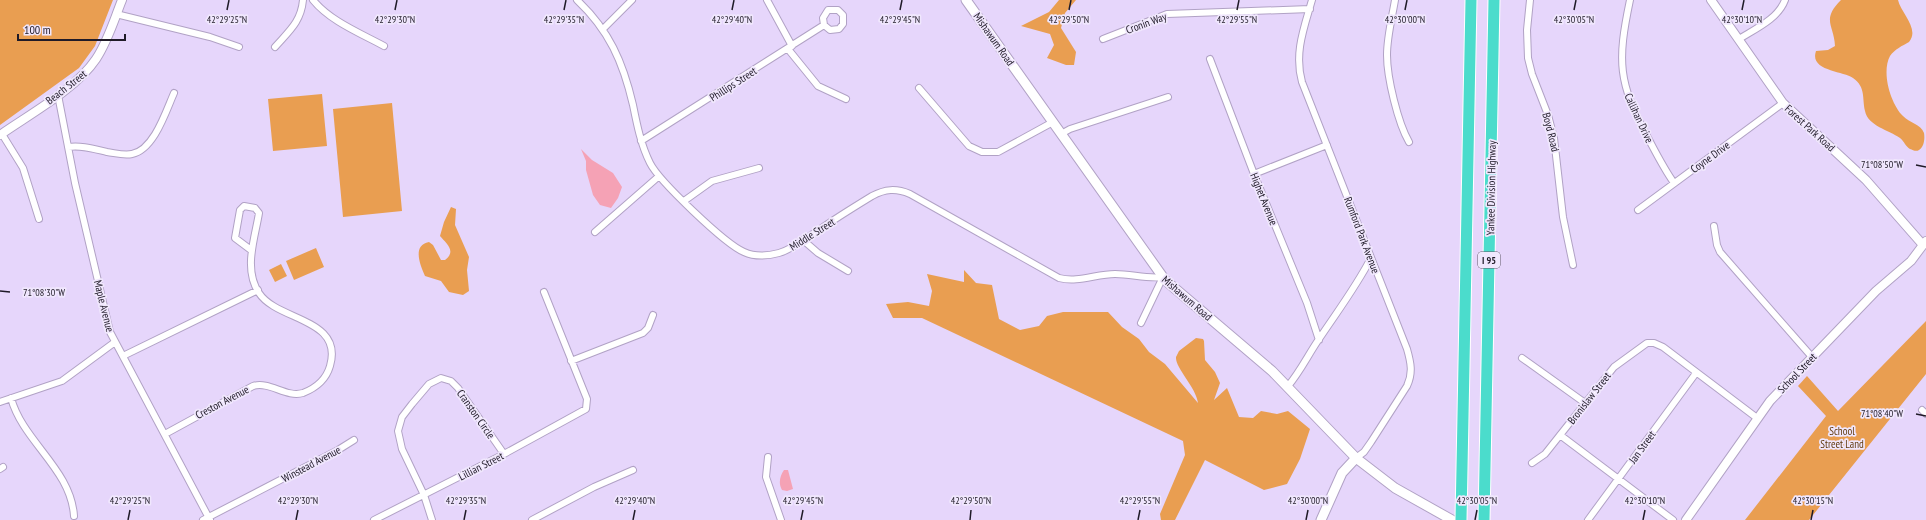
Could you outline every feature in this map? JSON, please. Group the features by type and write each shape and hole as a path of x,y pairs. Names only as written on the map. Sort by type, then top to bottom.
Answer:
{"highway":[{"name":"I 95","path":"1461,520 1471,0"},
{"name":"Yankee Division Highway","path":"1484,520 1494,0"}],"main road":[{"name":"Mishawum Road","path":"966,0 1163,277 1174,289 1243,345 1288,386 1356,458 1395,488 1452,520"},
{"path":"1321,520 1342,473 1356,458"}],"street":[{"name":"Beach Street","path":"1,134 58,95 84,74 96,59 106,42 122,0"},
{"path":"275,47 298,21 302,11 303,0"},
{"path":"313,0 339,21 384,46"},
{"name":"Middle Street","path":"577,0 591,13 603,29 613,47 624,74 641,141 649,161 658,177 734,246 747,254 760,256 774,254 789,249 872,196 883,191 897,190 915,196 1056,277 1075,280 1115,274 1150,278 1163,277"},
{"path":"603,29 632,0"},
{"path":"767,0 790,47 816,85 846,99"},
{"name":"Rumford Park Avenue","path":"1312,0 1300,39 1299,71 1304,89 1407,349 1411,372 1407,386 1364,452 1356,458"},
{"path":"1395,0 1388,38 1387,66 1400,122 1409,142"},
{"name":"Boyd Road","path":"1530,0 1527,30 1528,58 1554,138 1563,217 1572,265"},
{"name":"Callihan Drive","path":"1630,0 1622,47 1626,88 1637,116 1667,173 1674,183"},
{"name":"Forest Park Road","path":"1711,0 1783,103 1866,180 1924,243"},
{"path":"1739,39 1774,16 1782,8 1785,0"},
{"name":"Cronin Way","path":"1103,39 1167,14 1310,9"},
{"path":"116,14 239,47"},
{"name":"Phillips Street","path":"641,141 824,25"},
{"name":"Highet Avenue","path":"1210,59 1254,174 1304,297 1319,340"},
{"path":"919,88 969,146 982,152 998,152 1053,122"},
{"path":"68,147 80,147 121,154 138,152 146,147 155,134 174,93"},
{"name":"Maple Avenue","path":"58,95 106,321 115,342 124,356 208,519"},
{"path":"1061,134 1071,128 1168,96"},
{"name":"Coyne Drive","path":"1638,210 1783,103"},
{"path":"1,134 22,168 39,219"},
{"path":"1254,174 1327,145"},
{"path":"684,201 712,181 759,168"},
{"path":"595,232 658,177"},
{"path":"124,356 258,290 250,259 259,213 255,208 244,206 240,210 235,238 251,250"},
{"path":"1714,226 1716,245 1720,252 1812,357"},
{"path":"803,240 818,253 848,271"},
{"name":"School Street","path":"1686,520 1757,418 1779,391 1876,292 1911,261 1924,243"},
{"path":"1288,386 1354,290 1371,258"},
{"path":"1141,323 1163,277"},
{"name":"Creston Avenue","path":"164,434 255,385 268,386 288,393 297,394 314,388 324,380 329,370 332,356 327,338 316,327 269,302 258,290"},
{"path":"544,292 571,360 643,334 648,328 653,315"},
{"path":"0,402 62,381 115,342"},
{"name":"Bronislaw Street","path":"1532,463 1544,455 1614,367 1645,344 1654,343 1663,347 1696,373"},
{"path":"1522,358 1585,404"},
{"name":"Lillian Street","path":"374,520 582,413 586,408 587,400 571,360"},
{"path":"1696,373 1757,418"},
{"name":"Jan Street","path":"1588,520 1696,373"},
{"name":"Cranston Circle","path":"432,520 424,495 402,449 398,431 403,415 426,387 436,379 446,378 454,384 504,454"},
{"path":"12,398 19,417 66,486 72,500 74,516"},
{"path":"1560,435 1673,520"},
{"name":"Winstead Avenue","path":"208,519 354,440"},
{"path":"768,458 766,477 781,520"},
{"path":"532,520 633,470"}],"green space":[{"path":"0,0 113,0 95,46 79,68 0,125"},
{"path":"1059,0 1076,0 1065,13 1061,28 1076,52 1074,65 1066,65 1047,58 1054,45 1050,34 1021,26 1049,12"},
{"path":"1841,0 1898,0 1909,21 1912,37 1909,42 1896,50 1890,56 1887,63 1887,79 1891,96 1899,111 1918,126 1924,133 1924,143 1919,150 1916,151 1910,149 1900,138 1874,124 1870,120 1865,111 1862,89 1857,81 1817,63 1815,58 1816,51 1828,50 1835,46 1830,18 1831,13"},
{"path":"322,94 327,146 273,151 268,99"},
{"path":"392,103 402,211 343,217 333,109"},
{"path":"451,207 456,209 455,225 469,257 467,270 469,291 463,295 449,292 441,281 425,276 419,256 420,247 429,242 433,245 441,260 445,260 448,257 450,253 449,247 440,236 444,222"},
{"path":"316,248 324,267 294,280 286,261"},
{"path":"281,264 287,276 275,282 269,270"},
{"path":"964,270 976,283 992,285 999,319 1020,330 1039,326 1047,316 1063,312 1108,312 1122,327 1139,339 1149,352 1165,364 1198,403 1194,391 1179,367 1176,357 1179,351 1196,338 1203,339 1205,360 1215,372 1220,383 1214,400 1227,388 1239,417 1253,418 1261,411 1277,414 1288,411 1310,429 1300,459 1287,484 1264,490 1205,460 1175,520 1161,520 1160,514 1185,455 1183,441 922,318 893,318 886,304 908,302 929,306 932,291 927,274 964,282"},
{"name":"School Street Land","path":"1926,321 1926,374 1809,520 1745,520 1826,416 1798,386 1807,376 1838,411"}],"shaded area":[{"path":"581,149 592,160 613,173 622,187 618,198 611,208 600,205 593,195 586,170 586,161"},
{"path":"784,470 788,470 793,489 787,491 782,490 780,485"}]}
